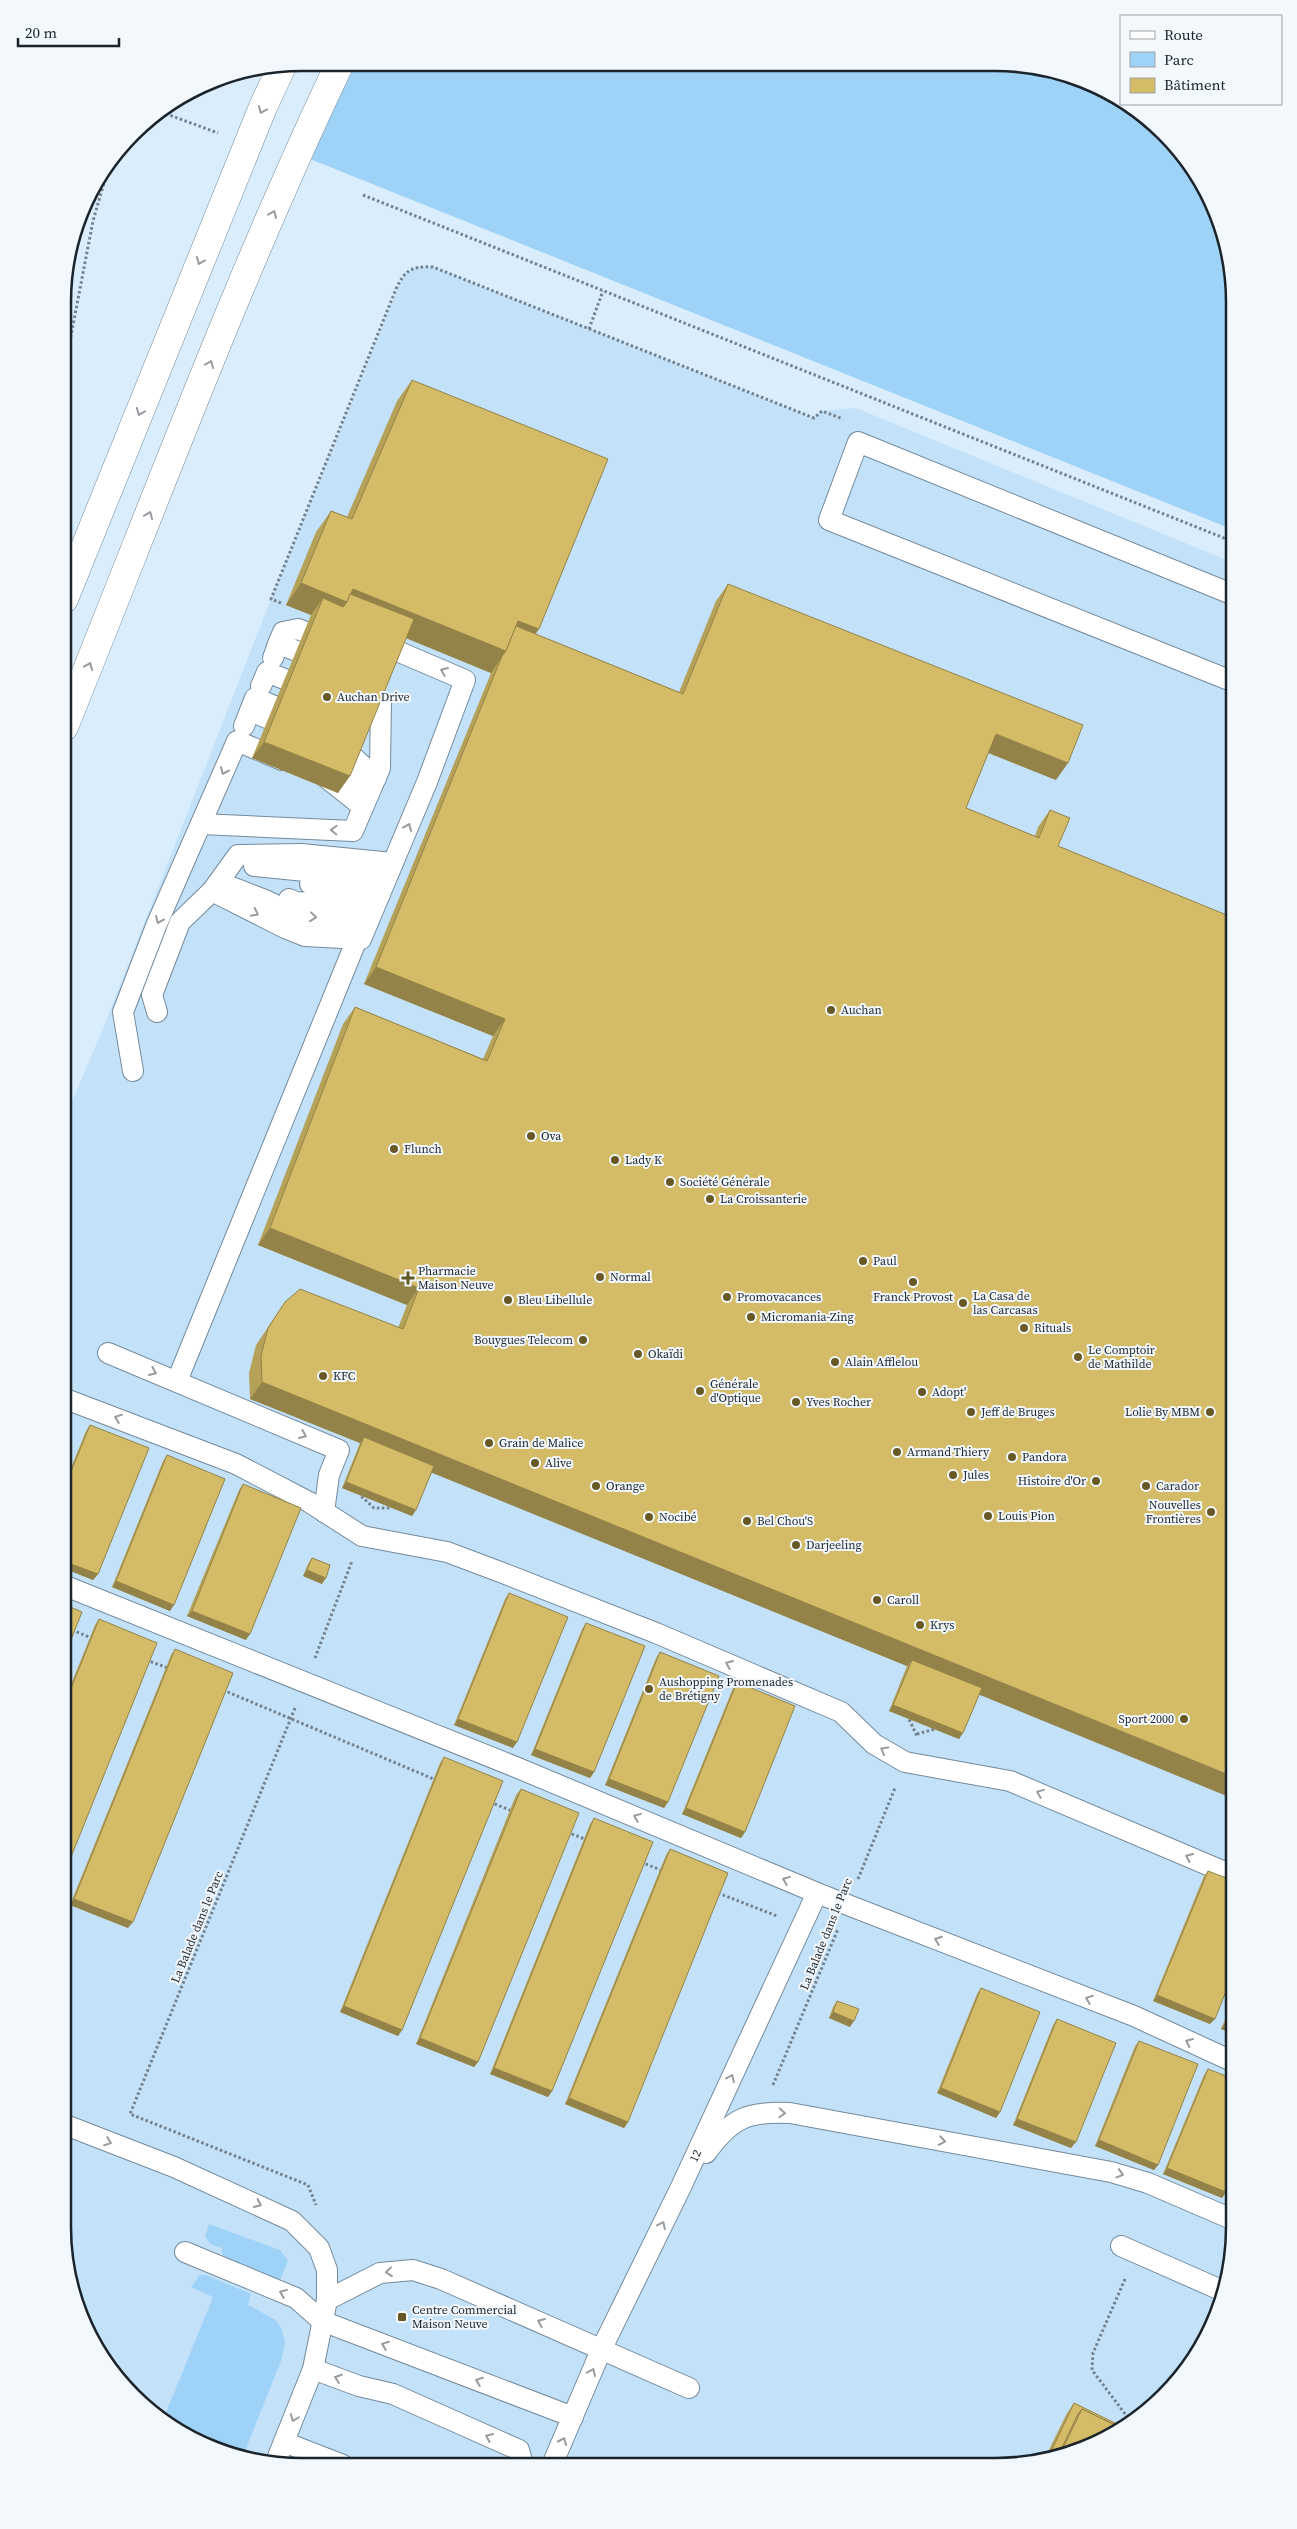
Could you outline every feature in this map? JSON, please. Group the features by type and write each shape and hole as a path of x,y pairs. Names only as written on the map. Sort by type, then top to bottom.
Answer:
{"main road":[{"path":"71,710 234,306 308,132 336,71"},
{"path":"71,582 259,116 279,73"}],"lane":[{"path":"1226,592 858,442 829,520 1226,679"},
{"path":"134,1071 123,1012 156,926 283,632 298,629 326,708 375,768"},
{"path":"176,1381 426,782 465,680 326,708 258,692"},
{"path":"258,692 326,708"},
{"path":"201,824 353,830 375,768 381,702 326,708 258,692"},
{"path":"258,692 326,708 375,768"},
{"path":"358,724 375,768"},
{"path":"222,877 285,928 306,936 376,901"},
{"path":"222,877 296,902 376,901"},
{"path":"222,877 376,901"},
{"path":"157,1012 152,995 180,922 222,877"},
{"path":"108,1353 339,1450 328,1475 324,1512"},
{"path":"71,1401 236,1464 324,1512 362,1536 447,1552 656,1634 841,1712 874,1744 905,1762 1010,1781 1226,1873"},
{"path":"71,1588 306,1682 816,1893 1134,2016 1226,2058"},
{"name":"12","path":"555,2458 602,2348 680,2189 816,1893"},
{"path":"680,2189 721,2132 753,2114 762,2112 831,2119 1111,2172 1148,2183 1226,2217"},
{"path":"71,2127 174,2168 292,2220 319,2248 328,2270 327,2300 313,2369 279,2456"},
{"path":"1128,2249 1217,2289"},
{"path":"185,2252 296,2298 322,2322 573,2417"},
{"path":"327,2300 380,2273 413,2270 441,2278 689,2388"},
{"path":"313,2369 359,2386 393,2394 519,2450 521,2458"},
{"path":"284,2442 325,2458"}],"path":[{"path":"168,115 218,133"},
{"path":"71,336 93,221 104,185"},
{"path":"363,196 1226,539"},
{"path":"286,605 272,599 404,274 418,266 433,267 814,418 822,411 851,421 858,442"},
{"path":"589,329 603,291"},
{"path":"365,1486 361,1496 374,1508 391,1508 394,1499"},
{"name":"La Balade dans le Parc","path":"319,2248 317,2206 308,2185 130,2114 306,1682 374,1508"},
{"path":"71,1629 99,1640"},
{"path":"142,1658 176,1672"},
{"path":"218,1688 442,1782"},
{"path":"912,1712 909,1719 918,1734 935,1730 938,1723"},
{"name":"La Balade dans le Parc","path":"762,2112 918,1734"},
{"path":"485,1800 521,1814"},
{"path":"557,1828 592,1842"},
{"path":"634,1859 667,1873"},
{"path":"709,1889 801,1926"},
{"path":"1127,2416 1092,2370 1094,2353 1128,2249"}],"shaded area":[{"name":"Aushopping Promenades de Brétigny","path":"419,266 433,267 814,418 822,411 856,408 1226,560 1226,2227 1224,2257 1218,2287 1202,2329 1187,2355 1168,2379 1147,2400 1123,2419 1097,2434 1055,2450 1025,2456 995,2458 302,2458 272,2456 242,2450 200,2434 174,2419 150,2400 129,2379 110,2355 95,2329 79,2287 73,2257 71,2227 71,1104 104,1026 271,599 404,274"}],"green space":[{"path":"352,71 995,71 1025,73 1055,79 1083,89 1123,110 1147,129 1168,150 1195,187 1208,214 1218,242 1224,272 1226,302 1226,527 310,159"},
{"path":"209,2224 280,2250 288,2261 279,2282 223,2260 222,2248 210,2244 205,2236"},
{"path":"200,2275 206,2275 251,2294 248,2305 276,2320 282,2330 285,2343 281,2361 245,2451 200,2434 166,2413 213,2297 191,2287"}],"building":[{"path":"412,380 608,459 539,629 518,621 506,651 353,589 347,602 301,583 331,511 352,519"},
{"path":"728,584 1083,725 1068,763 996,734 966,808 1039,838 1050,810 1070,818 1058,846 1226,915 1226,1774 262,1382 261,1356 268,1328 285,1302 300,1289 403,1329 419,1288 270,1228 355,1007 487,1061 505,1019 376,967 502,656 506,651 516,626 683,694"},
{"name":"Auchan Drive","path":"350,594 414,619 350,776 264,742 323,598 343,607"},
{"path":"90,1425 149,1448 98,1574 71,1564 71,1471"},
{"path":"364,1437 434,1466 416,1510 346,1482"},
{"path":"167,1455 225,1479 174,1605 116,1581"},
{"path":"243,1484 301,1508 250,1634 192,1611"},
{"path":"312,1558 330,1565 326,1578 307,1570"},
{"path":"509,1593 568,1617 517,1742 458,1719"},
{"path":"71,1607 82,1612 71,1640"},
{"path":"99,1619 157,1643 71,1857 71,1688"},
{"path":"586,1623 645,1646 594,1772 535,1749"},
{"path":"175,1649 233,1673 133,1922 74,1899"},
{"path":"660,1652 719,1676 668,1802 609,1779"},
{"path":"912,1660 982,1688 963,1733 893,1705"},
{"path":"737,1682 795,1706 745,1832 686,1808"},
{"path":"444,1757 503,1781 402,2030 344,2006"},
{"path":"521,1789 579,1813 478,2062 420,2038"},
{"path":"594,1818 653,1842 552,2091 494,2068"},
{"path":"670,1849 728,1873 628,2122 569,2098"},
{"path":"1208,1871 1226,1878 1226,1991 1215,2019 1157,1995"},
{"path":"981,1988 1040,2012 1000,2112 941,2088"},
{"path":"837,2001 859,2009 854,2021 833,2012"},
{"path":"1057,2019 1116,2043 1076,2142 1017,2119"},
{"path":"1139,2041 1198,2064 1158,2165 1099,2140"},
{"path":"1208,2069 1226,2076 1226,2192 1167,2168"},
{"path":"1074,2403 1116,2423 1114,2425 1082,2409 1062,2447 1051,2451"},
{"path":"1082,2409 1114,2425 1097,2434 1063,2447"}],"place":[{"name":"Auchan Drive","path":"327,697"},
{"name":"Auchan","path":"831,1010"},
{"name":"Ova","path":"531,1136"},
{"name":"Flunch","path":"394,1149"},
{"name":"Lady K","path":"615,1160"},
{"name":"Société Générale","path":"670,1182"},
{"name":"La Croissanterie","path":"710,1199"},
{"name":"Paul","path":"863,1261"},
{"name":"Normal","path":"600,1277"},
{"name":"Pharmacie Maison Neuve","path":"408,1278"},
{"name":"Franck Provost","path":"913,1282"},
{"name":"Promovacances","path":"727,1297"},
{"name":"Bleu Libellule","path":"508,1300"},
{"name":"La Casa de las Carcasas","path":"963,1303"},
{"name":"Micromania-Zing","path":"751,1317"},
{"name":"Rituals","path":"1024,1328"},
{"name":"Bouygues Telecom","path":"583,1340"},
{"name":"Okaïdi","path":"638,1354"},
{"name":"Le Comptoir de Mathilde","path":"1078,1357"},
{"name":"Alain Afflelou","path":"835,1362"},
{"name":"KFC","path":"323,1376"},
{"name":"Générale d'Optique","path":"700,1391"},
{"name":"Adopt'","path":"922,1392"},
{"name":"Yves Rocher","path":"796,1402"},
{"name":"Jeff de Bruges","path":"971,1412"},
{"name":"Lolie By MBM","path":"1210,1412"},
{"name":"Grain de Malice","path":"489,1443"},
{"name":"Armand Thiery","path":"897,1452"},
{"name":"Pandora","path":"1012,1457"},
{"name":"Alive","path":"535,1463"},
{"name":"Jules","path":"953,1475"},
{"name":"Histoire d'Or","path":"1096,1481"},
{"name":"Orange","path":"596,1486"},
{"name":"Carador","path":"1146,1486"},
{"name":"Nouvelles Frontières","path":"1211,1512"},
{"name":"Louis Pion","path":"988,1516"},
{"name":"Nocibé","path":"649,1517"},
{"name":"Bel Chou'S","path":"747,1521"},
{"name":"Darjeeling","path":"796,1545"},
{"name":"Caroll","path":"877,1600"},
{"name":"Krys","path":"920,1625"},
{"name":"Aushopping Promenades de Brétigny","path":"649,1689"},
{"name":"Sport 2000","path":"1184,1719"},
{"name":"Centre Commercial Maison Neuve","path":"402,2317"}]}
